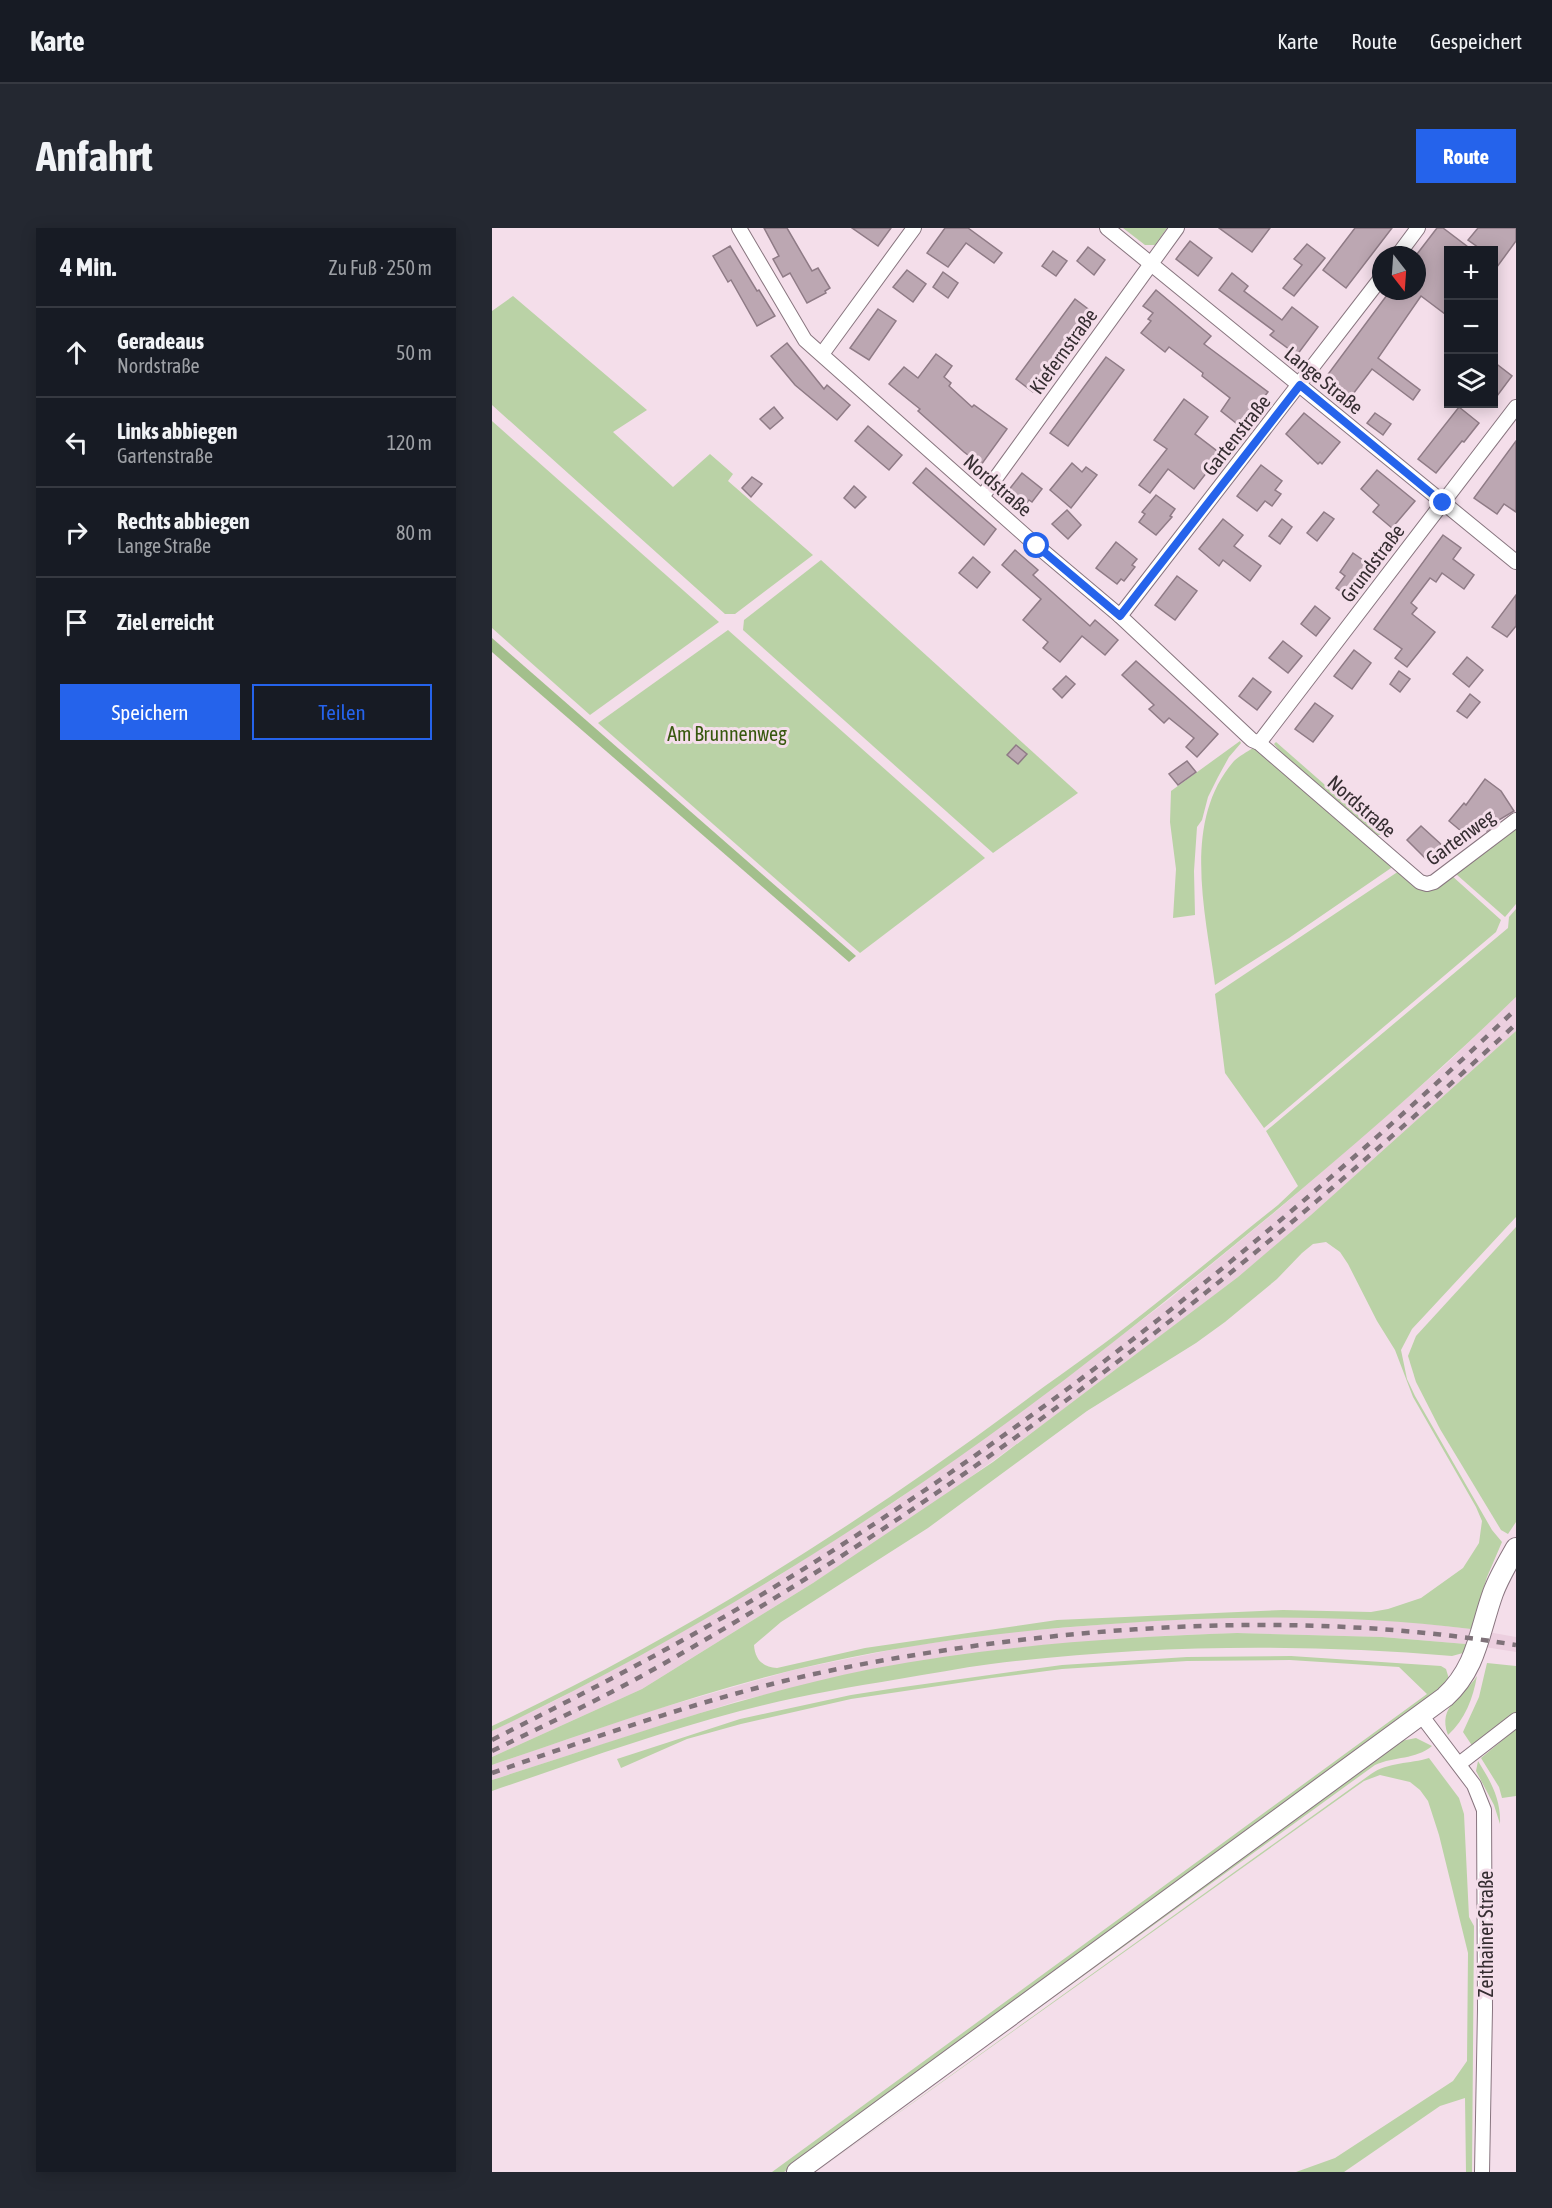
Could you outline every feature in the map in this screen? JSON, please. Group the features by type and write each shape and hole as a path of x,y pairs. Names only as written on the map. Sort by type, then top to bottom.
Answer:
{"street":[{"name":"Nordstraße","path":"739,228 805,340 1037,546 1120,616 1252,740 1259,743 1420,882 1427,884"},
{"path":"822,354 914,228"},
{"name":"Lange Straße","path":"1107,228 1516,562"},
{"name":"Kiefernstraße","path":"982,497 1177,228"},
{"path":"1405,246 1418,228"},
{"name":"Gartenstraße","path":"1120,616 1372,290"},
{"name":"Grundstraße","path":"1259,743 1516,407"},
{"name":"Gartenweg","path":"1427,884 1434,882 1516,820"},
{"path":"797,2172 1445,1697 1458,1685 1476,1651 1493,1593 1516,1548"},
{"name":"Zeithainer Straße","path":"1421,1716 1474,1785 1484,1810 1486,1827 1482,2172"},
{"path":"1459,1764 1516,1720"}],"shaded area":[{"path":"1516,997 1516,1031 1462,1081 1290,1234 1238,1277 1062,1411 918,1515 642,1689 492,1757 492,1731 624,1664 775,1578 897,1500 1013,1417 1167,1301 1280,1208 1446,1064"},
{"path":"1328,1617 1411,1622 1471,1629 1516,1637 1516,1652 1466,1644 1382,1637 1237,1633 1159,1636 1013,1648 871,1670 738,1701 492,1780 492,1765 650,1711 793,1670 910,1646 1010,1632 1159,1620"}],"green space":[{"path":"1123,228 1167,228 1155,245 1145,245"},
{"path":"513,296 647,410 613,432 673,487 710,454 733,474 728,481 813,555 735,614 725,614 492,405 492,311"},
{"name":"Am Brunnenweg","path":"492,421 719,622 590,715 492,628"},
{"name":"Am Brunnenweg","path":"821,560 1078,793 993,853 743,630 744,620"},
{"name":"Am Brunnenweg","path":"728,630 985,858 860,953 598,723"},
{"path":"492,638 856,956 849,962 492,652"},
{"path":"1240,741 1241,743 1229,757 1208,797 1202,820 1197,827 1194,871 1195,915 1173,918 1176,869 1170,822 1171,791"},
{"path":"1276,742 1381,834 1376,836 1277,752 1279,750 1274,744"},
{"path":"1253,748 1270,759 1394,866 1289,938 1215,985 1203,899 1202,840 1207,812 1218,785 1234,761"},
{"path":"1516,827 1516,904 1505,917 1456,874"},
{"path":"1399,871 1421,889 1431,890 1451,875 1501,920 1496,932 1264,1128 1225,1073 1215,994"},
{"path":"1516,909 1516,997 1441,1068 1363,1136 1167,1299 1014,1418 846,1533 698,1624 492,1731 492,1726 563,1691 702,1616 836,1533 966,1444 1117,1334 1178,1286 1298,1186 1266,1131 1508,928 1509,917"},
{"path":"1516,1031 1516,1217 1412,1329 1401,1350 1407,1379 1415,1396 1492,1530 1502,1542 1487,1577 1471,1629 1336,1618 1246,1618 1071,1627 951,1640 832,1661 755,1680 642,1714 492,1765 492,1757 642,1689 813,1583 993,1462 1238,1277 1311,1215","holes":["1326,1242 1340,1252 1395,1350 1413,1397 1482,1521 1479,1543 1463,1568 1421,1598 1371,1612 1283,1610 1057,1620 865,1648 777,1668 768,1666 758,1659 754,1645 781,1622 928,1528 1087,1411 1196,1343 1277,1279 1313,1244"]},
{"path":"1516,1227 1516,1522 1508,1534 1501,1530 1440,1429 1416,1382 1408,1356 1416,1336"},
{"path":"1237,1633 1382,1637 1466,1644 1466,1650 1452,1656 1337,1649 1222,1648 1106,1653 979,1666 819,1693 740,1711 646,1739 492,1791 492,1780 633,1734 727,1705 871,1669 962,1654 1054,1644"},
{"path":"1291,1656 1441,1666 1446,1669 1449,1679 1444,1689 1105,1939 784,2172 772,2172 1427,1694 1399,1667 1290,1660 1187,1661 1062,1669 851,1699 687,1739 621,1768 617,1759 740,1719 851,1695 896,1688 1062,1665 1187,1657"},
{"path":"1487,1663 1516,1666 1516,1713 1473,1747 1463,1732 1479,1697"},
{"path":"1477,1676 1467,1708 1459,1723 1448,1735 1446,1716 1449,1709"},
{"path":"1516,1729 1516,1796 1502,1798 1499,1787 1481,1758"},
{"path":"1416,1738 1432,1746 1419,1754 1375,1765 812,2172 1401,1741"},
{"path":"1429,1758 1459,1798 1464,1814 1469,1917 1474,1926 1472,2172 1466,2172 1465,2098 1440,2106 1344,2172 1296,2172 1335,2158 1453,2081 1467,2061 1468,1953 1439,1835 1428,1801 1420,1790 1410,1782 1380,1775 1364,1781 816,2172 1371,1774 1392,1765"},
{"path":"1478,1761 1494,1791 1499,1807 1500,1824 1494,1805 1476,1771"}],"building":[{"path":"764,228 787,228 812,271 818,268 830,288 825,291 826,293 807,303 790,273 783,277 773,259 779,256"},
{"path":"852,228 891,228 878,246"},
{"path":"945,228 968,228 1002,253 994,263 966,243 948,267 927,253"},
{"path":"1219,228 1270,228 1252,252"},
{"path":"1355,228 1392,228 1378,246 1372,246 1372,254 1346,288 1323,270"},
{"path":"1437,228 1443,228 1467,246 1444,246 1444,313 1426,300 1426,246 1423,246"},
{"path":"1478,228 1516,228 1516,241 1498,266 1498,246 1476,246 1468,240"},
{"path":"1190,241 1212,258 1198,276 1176,259"},
{"path":"1307,244 1325,258 1294,296 1283,288 1302,265 1294,259"},
{"path":"730,246 775,316 757,326 731,280 728,282 713,256"},
{"path":"1088,247 1105,260 1094,275 1077,261"},
{"path":"1053,251 1067,261 1056,276 1042,266"},
{"path":"907,270 926,284 913,302 893,287"},
{"path":"943,272 958,283 948,298 933,287"},
{"path":"1232,273 1248,286 1244,291 1282,320 1292,307 1318,327 1297,355 1270,335 1274,331 1219,290"},
{"path":"1156,290 1211,336 1204,344 1268,392 1241,427 1221,411 1230,398 1202,376 1203,373 1169,347 1165,352 1141,333 1151,321 1148,319 1153,313 1143,306"},
{"path":"1075,299 1092,312 1033,392 1016,379"},
{"path":"1383,300 1418,300 1378,358 1420,390 1413,400 1372,369 1350,398 1347,396 1346,398 1323,381"},
{"path":"878,309 896,321 869,360 850,348"},
{"path":"787,343 824,389 827,385 850,405 837,420 795,385 771,356"},
{"path":"936,354 952,366 944,377 951,383 949,386 972,407 974,405 1007,429 981,465 889,384 904,367 918,378"},
{"path":"1106,357 1124,370 1068,446 1050,433"},
{"path":"1498,365 1512,376 1498,395"},
{"path":"1184,399 1208,417 1195,434 1221,454 1194,489 1168,469 1150,493 1139,485 1167,449 1154,440"},
{"path":"774,407 783,418 770,429 760,419"},
{"path":"1458,408 1479,423 1436,473 1418,459"},
{"path":"1304,413 1340,442 1322,464 1320,462 1318,464 1286,434"},
{"path":"1375,413 1391,424 1383,435 1367,423"},
{"path":"868,426 902,455 889,470 855,441"},
{"path":"1516,441 1516,512 1504,504 1497,514 1474,498"},
{"path":"1072,463 1082,472 1086,467 1097,475 1071,508 1050,490"},
{"path":"1261,465 1282,481 1275,490 1281,494 1272,506 1265,501 1257,511 1237,496"},
{"path":"926,468 996,529 984,545 913,483"},
{"path":"1377,470 1415,501 1392,528 1373,512 1379,505 1361,489"},
{"path":"1022,473 1042,489 1032,502 1029,500 1025,505 1008,491"},
{"path":"752,477 762,484 751,497 742,488"},
{"path":"854,486 866,497 855,508 844,498"},
{"path":"1156,495 1175,509 1170,516 1172,517 1156,535 1139,522 1145,514 1142,512"},
{"path":"1067,510 1081,525 1068,539 1052,524"},
{"path":"1324,512 1334,519 1317,541 1307,533"},
{"path":"1223,519 1243,535 1234,546 1261,566 1250,581 1223,560 1219,566 1199,549"},
{"path":"1282,519 1292,527 1280,544 1269,536"},
{"path":"1443,535 1461,548 1453,559 1474,575 1464,589 1442,573 1436,582 1430,578 1411,603 1417,608 1412,614 1435,632 1407,667 1395,658 1402,649 1374,629"},
{"path":"1116,542 1137,559 1132,565 1135,567 1124,581 1121,579 1117,584 1096,568"},
{"path":"1015,550 1038,570 1033,575 1090,626 1095,620 1118,640 1105,655 1082,636 1060,662 1043,648 1048,642 1023,620 1041,599 1002,565"},
{"path":"1353,553 1370,565 1347,596 1336,588 1345,576 1340,572"},
{"path":"973,557 990,572 977,588 959,573"},
{"path":"1177,576 1197,591 1175,620 1155,605"},
{"path":"1516,595 1516,626 1507,637 1492,627"},
{"path":"1315,606 1330,618 1316,636 1301,624"},
{"path":"1283,641 1302,656 1288,673 1269,658"},
{"path":"1354,650 1371,663 1352,689 1334,676"},
{"path":"1467,657 1483,670 1469,687 1453,674"},
{"path":"1136,661 1218,734 1197,757 1186,747 1194,738 1169,718 1164,723 1149,709 1154,705 1122,675"},
{"path":"1399,671 1410,679 1400,692 1390,684"},
{"path":"1066,676 1075,684 1062,698 1053,689"},
{"path":"1253,678 1271,692 1257,710 1239,696"},
{"path":"1470,694 1480,702 1467,718 1457,711"},
{"path":"1315,703 1333,716 1313,742 1295,729"},
{"path":"1016,745 1027,754 1018,764 1007,755"},
{"path":"1187,761 1196,772 1178,785 1169,774"},
{"path":"1485,779 1501,791 1514,811 1497,821 1487,831 1477,823 1467,836 1449,821 1464,803 1466,805"},
{"path":"1421,826 1444,847 1429,862 1407,840"}],"railway":[{"path":"492,1740 630,1669 766,1592 867,1529 1062,1393 1250,1246 1429,1090 1516,1009"},
{"path":"492,1751 636,1679 772,1600 886,1527 997,1451 1105,1371 1315,1203 1516,1024"},
{"path":"492,1773 666,1714 736,1693 880,1661 988,1644 1120,1630 1252,1625 1385,1629 1516,1645"}],"route":[{"path":"1037,546 1120,616 1300,385 1443,503"}]}
